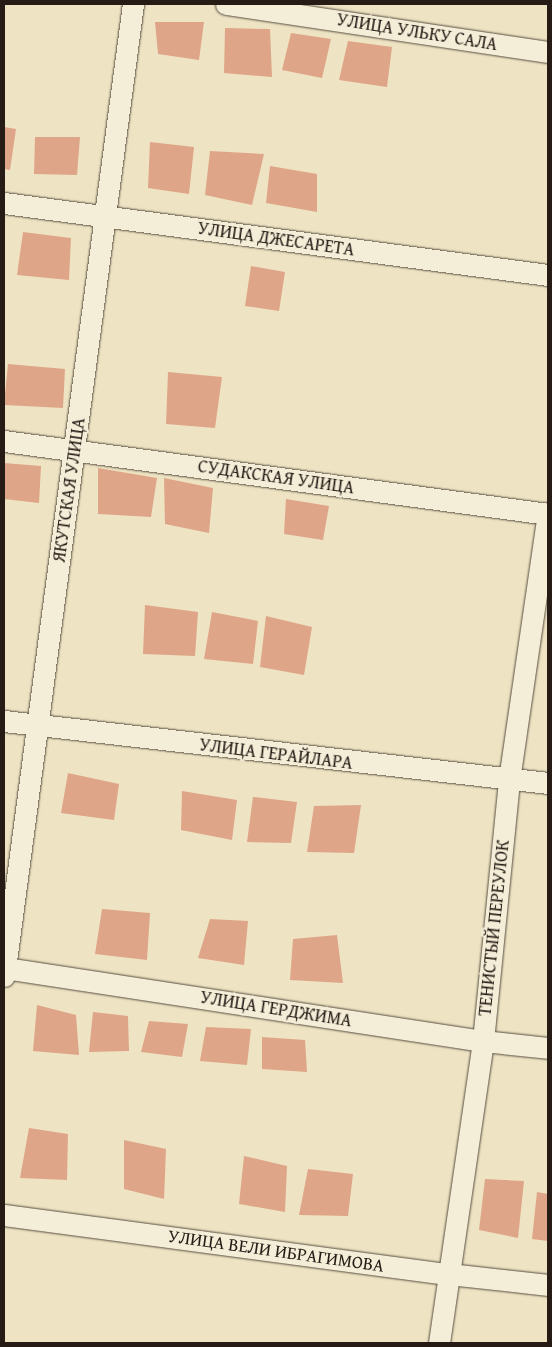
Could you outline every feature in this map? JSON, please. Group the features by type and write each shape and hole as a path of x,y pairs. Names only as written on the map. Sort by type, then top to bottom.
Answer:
{"street":[{"name":"ЯКУТСКАЯ УЛИЦА","path":"4,972 133,4"},
{"name":"УЛИЦА УЛЬКУ САЛА","path":"226,4 548,52"},
{"name":"УЛИЦА ДЖЕСАРЕТА","path":"4,203 548,275"},
{"name":"СУДАКСКАЯ УЛИЦА","path":"4,441 548,513"},
{"name":"ТЕНИСТЫЙ ПЕРЕУЛОК","path":"439,1343 483,1041 509,780 548,513"},
{"name":"УЛИЦА ГЕРАЙЛАРА","path":"4,721 548,783"},
{"name":"УЛИЦА ГЕРДЖИМА","path":"4,972 483,1041 548,1048"},
{"name":"УЛИЦА ВЕЛИ ИБРАГИМОВА","path":"4,1215 449,1274 548,1285"}],"building":[{"path":"155,22 204,22 199,60 158,54"},
{"path":"225,28 270,29 272,77 224,73"},
{"path":"291,33 331,39 322,78 282,70"},
{"path":"348,41 392,47 387,87 339,80"},
{"path":"4,127 16,129 10,170 4,169"},
{"path":"35,137 80,137 77,175 34,174"},
{"path":"150,142 194,147 189,194 148,188"},
{"path":"210,151 264,154 252,205 205,195"},
{"path":"270,166 317,174 317,212 266,203"},
{"path":"23,232 71,238 69,280 17,275"},
{"path":"251,266 285,272 279,311 245,306"},
{"path":"8,364 65,369 63,408 4,405"},
{"path":"168,372 222,377 215,428 166,424"},
{"path":"4,463 41,466 39,503 4,499"},
{"path":"98,468 157,478 151,517 98,514"},
{"path":"164,478 213,488 209,533 165,524"},
{"path":"286,499 329,506 323,540 284,534"},
{"path":"145,605 198,612 195,656 143,654"},
{"path":"212,612 258,621 253,664 204,659"},
{"path":"266,616 312,627 304,675 260,667"},
{"path":"68,773 119,784 114,820 61,813"},
{"path":"182,791 237,800 232,840 181,830"},
{"path":"253,797 297,802 291,843 247,842"},
{"path":"361,805 354,853 307,852 314,806"},
{"path":"102,909 150,913 147,960 95,954"},
{"path":"210,919 248,921 244,965 198,958"},
{"path":"337,935 343,983 290,980 293,939"},
{"path":"37,1005 76,1015 79,1055 33,1051"},
{"path":"93,1012 128,1016 129,1051 89,1052"},
{"path":"149,1021 188,1024 182,1057 141,1052"},
{"path":"206,1027 251,1029 247,1065 200,1061"},
{"path":"262,1037 305,1040 307,1072 262,1069"},
{"path":"29,1128 68,1134 67,1180 20,1178"},
{"path":"124,1140 166,1149 164,1199 124,1189"},
{"path":"244,1156 287,1166 285,1212 239,1204"},
{"path":"308,1169 353,1174 348,1216 299,1215"},
{"path":"485,1179 524,1181 518,1238 479,1230"},
{"path":"537,1192 548,1194 548,1241 532,1239"}]}
